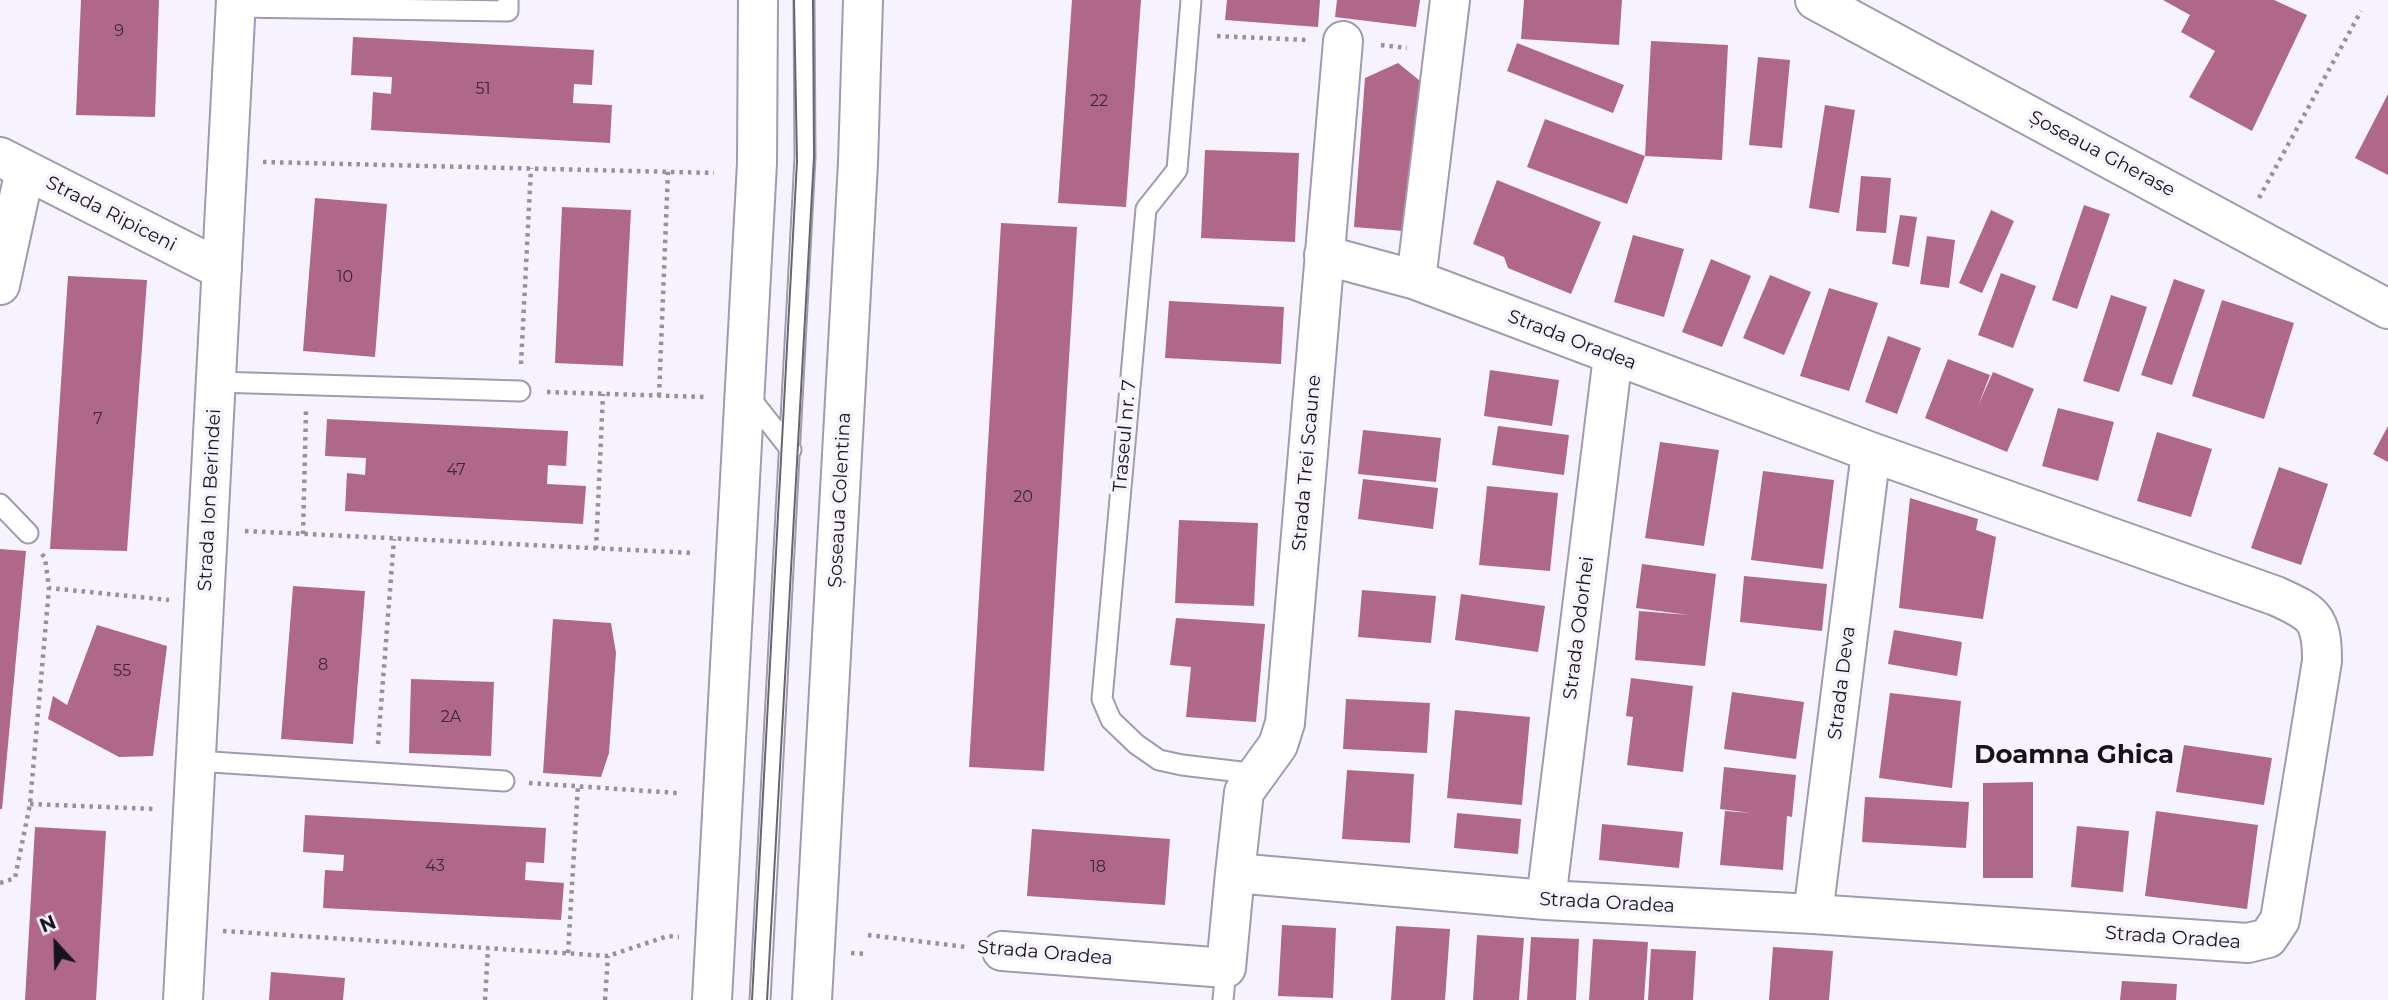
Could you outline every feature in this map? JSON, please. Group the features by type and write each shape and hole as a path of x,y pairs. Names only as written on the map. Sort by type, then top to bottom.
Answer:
{"street":[{"path":"712,1000 757,163 758,0"},
{"name":"Șoseaua Colentina","path":"812,1000 857,191 863,0"},
{"path":"1416,280 1450,0"},
{"name":"Șoseaua Gherase","path":"1815,0 2388,309"},
{"name":"Strada Ion Berindei","path":"183,1000 236,4"},
{"name":"Strada Trei Scaune","path":"1235,873 1244,792 1278,745 1285,723 1343,41"},
{"path":"0,285 12,164"},
{"name":"Strada Ripiceni","path":"12,164 222,270"},
{"name":"Strada Oradea","path":"1002,951 1224,984 1235,873 1546,900 1813,914 2248,943 2268,938 2280,920 2322,661 2322,637 2314,617 2297,605 1871,452 1416,280 1324,255"},
{"name":"Strada Odorhei","path":"1546,900 1613,356"},
{"name":"Strada Deva","path":"1813,914 1871,452"}],"lane":[{"path":"236,4 508,11 508,0"},
{"path":"760,1000 805,157 804,0"},
{"name":"Traseul nr. 7","path":"1191,0 1177,170 1146,209 1102,699 1111,720 1158,760 1258,774"},
{"path":"216,382 520,391"},
{"path":"746,392 791,450"},
{"path":"0,504 28,533"},
{"path":"196,761 504,781"}],"path":[{"path":"2242,230 2361,11"},
{"path":"228,162 714,173"},
{"path":"531,168 520,391 704,397"},
{"path":"659,396 668,171"},
{"path":"303,534 307,385"},
{"path":"596,549 604,394"},
{"path":"209,529 694,553"},
{"path":"0,883 15,878 30,804 49,589 45,558 28,533"},
{"path":"376,773 394,539"},
{"path":"49,589 205,603"},
{"path":"504,781 678,793"},
{"path":"568,953 578,785"},
{"path":"30,804 193,811"},
{"path":"187,929 608,956 668,936"},
{"name":"Strada Oradea","path":"868,935 1002,951"},
{"path":"485,1000 488,948"},
{"path":"605,1000 608,956"}],"building":[{"path":"81,0 159,0 155,117 76,115"},
{"path":"1072,0 1141,0 1126,207 1058,203"},
{"path":"1227,0 1320,0 1318,27 1225,20"},
{"path":"1337,0 1420,0 1416,27 1335,17"},
{"path":"1524,0 1622,0 1619,45 1521,39"},
{"path":"2163,0 2274,0 2307,15 2252,131 2189,97 2215,51 2181,32 2190,15"},
{"path":"353,37 594,50 592,85 574,84 573,103 612,105 610,143 371,130 373,92 391,94 392,77 351,75"},
{"path":"1651,41 1728,45 1722,160 1645,156"},
{"path":"1517,43 1624,85 1613,113 1507,71"},
{"path":"1758,57 1790,60 1782,148 1749,145"},
{"path":"1398,63 1425,85 1416,232 1354,227 1365,78"},
{"path":"2388,94 2388,175 2355,158"},
{"path":"1825,105 1855,110 1839,213 1809,208"},
{"path":"1545,119 1645,156 1627,204 1527,167"},
{"path":"1205,150 1299,153 1295,242 1201,238"},
{"path":"1861,176 1891,178 1886,233 1856,231"},
{"path":"1497,180 1601,222 1571,294 1508,268 1504,257 1473,244"},
{"path":"315,198 387,204 375,357 303,351"},
{"path":"2084,205 2110,214 2077,309 2052,300"},
{"path":"562,207 631,210 623,366 555,363"},
{"path":"1991,210 2014,221 1982,293 1959,283"},
{"path":"1900,215 1917,217 1909,267 1892,264"},
{"path":"1001,223 1077,227 1044,771 969,767"},
{"path":"1633,235 1684,249 1664,317 1614,302"},
{"path":"1927,236 1955,240 1949,288 1920,284"},
{"path":"1711,259 1751,276 1722,347 1682,332"},
{"path":"2001,273 2036,286 2013,348 1978,335"},
{"path":"1770,275 1811,292 1784,355 1743,338"},
{"path":"68,276 147,280 127,551 50,549"},
{"path":"2174,279 2205,290 2172,385 2141,375"},
{"path":"1829,288 1878,303 1849,391 1800,376"},
{"path":"2111,295 2147,307 2119,392 2083,381"},
{"path":"2222,300 2294,323 2264,419 2192,396"},
{"path":"1169,301 1284,307 1281,364 1165,358"},
{"path":"1888,336 1921,348 1897,414 1865,402"},
{"path":"1948,359 1990,375 1978,406 1993,372 2034,389 2007,452 1925,418"},
{"path":"1490,370 1559,380 1552,426 1484,416"},
{"path":"2058,408 2114,422 2098,481 2042,466"},
{"path":"327,419 568,431 566,466 548,465 547,484 586,486 583,524 345,511 347,473 365,475 366,458 325,456"},
{"path":"1498,426 1569,435 1564,475 1492,465"},
{"path":"2388,426 2388,462 2373,454"},
{"path":"1363,430 1441,438 1436,482 1358,474"},
{"path":"2157,432 2212,449 2191,517 2137,501"},
{"path":"1660,442 1719,450 1704,546 1645,538"},
{"path":"2279,467 2328,484 2301,565 2251,548"},
{"path":"1763,471 1834,480 1823,569 1751,560"},
{"path":"1363,479 1438,488 1433,529 1358,519"},
{"path":"1487,486 1558,493 1550,571 1479,565"},
{"path":"1910,498 1978,519 1976,530 1996,537 1983,619 1899,608"},
{"path":"1179,520 1258,523 1254,606 1175,603"},
{"path":"0,549 26,551 2,809 0,809"},
{"path":"1642,564 1716,574 1705,666 1635,660 1639,611 1689,615 1636,608"},
{"path":"1744,576 1827,584 1822,631 1740,622"},
{"path":"293,586 365,591 353,744 281,739"},
{"path":"1362,590 1436,596 1431,643 1358,637"},
{"path":"1461,594 1545,606 1538,652 1455,640"},
{"path":"1176,618 1265,624 1256,722 1186,717 1191,667 1170,665"},
{"path":"553,619 611,623 616,653 609,753 601,777 543,773"},
{"path":"97,625 167,646 153,756 119,757 48,719 53,696 67,705"},
{"path":"1894,630 1962,642 1957,676 1888,664"},
{"path":"1631,678 1693,686 1683,772 1627,765 1633,717 1626,716"},
{"path":"411,679 494,682 491,756 409,753"},
{"path":"1732,692 1804,702 1796,759 1724,749"},
{"path":"1890,693 1961,701 1952,788 1879,778"},
{"path":"1346,699 1430,703 1427,753 1343,749"},
{"path":"1455,710 1530,717 1522,805 1447,798"},
{"path":"2184,745 2272,758 2264,805 2176,792"},
{"path":"1724,767 1796,775 1792,817 1787,816 1783,870 1720,865 1725,811 1751,813 1720,809"},
{"path":"1347,770 1414,774 1410,843 1342,839"},
{"path":"2033,782 2033,878 1983,878 1983,783"},
{"path":"1865,797 1969,802 1966,848 1862,842"},
{"path":"2156,811 2258,825 2247,909 2145,896"},
{"path":"1457,813 1521,819 1518,854 1454,848"},
{"path":"305,815 546,828 544,863 526,862 525,880 564,883 561,920 323,908 325,870 343,871 344,855 303,852"},
{"path":"1602,824 1683,832 1679,868 1599,860"},
{"path":"2077,826 2129,831 2123,892 2071,887"},
{"path":"35,827 106,831 96,1000 25,1000"},
{"path":"1032,829 1170,839 1165,905 1027,896"},
{"path":"1282,925 1336,928 1333,998 1278,996"},
{"path":"1396,926 1450,929 1445,1000 1391,1000"},
{"path":"1477,935 1524,938 1519,1000 1473,1000"},
{"path":"1531,937 1579,939 1576,1000 1527,1000"},
{"path":"1593,939 1648,942 1644,1000 1589,1000"},
{"path":"1773,947 1833,951 1829,1000 1769,1000"},
{"path":"1651,949 1696,951 1693,1000 1648,1000"},
{"path":"271,972 345,978 343,1000 269,1000"},
{"path":"2122,981 2177,984 2176,1000 2120,1000"}],"tram line":[{"path":"752,1000 797,161 794,0"},
{"path":"767,1000 814,157 813,0"}],"district":[{"name":"Doamna Ghica","path":"2074,755"}]}
